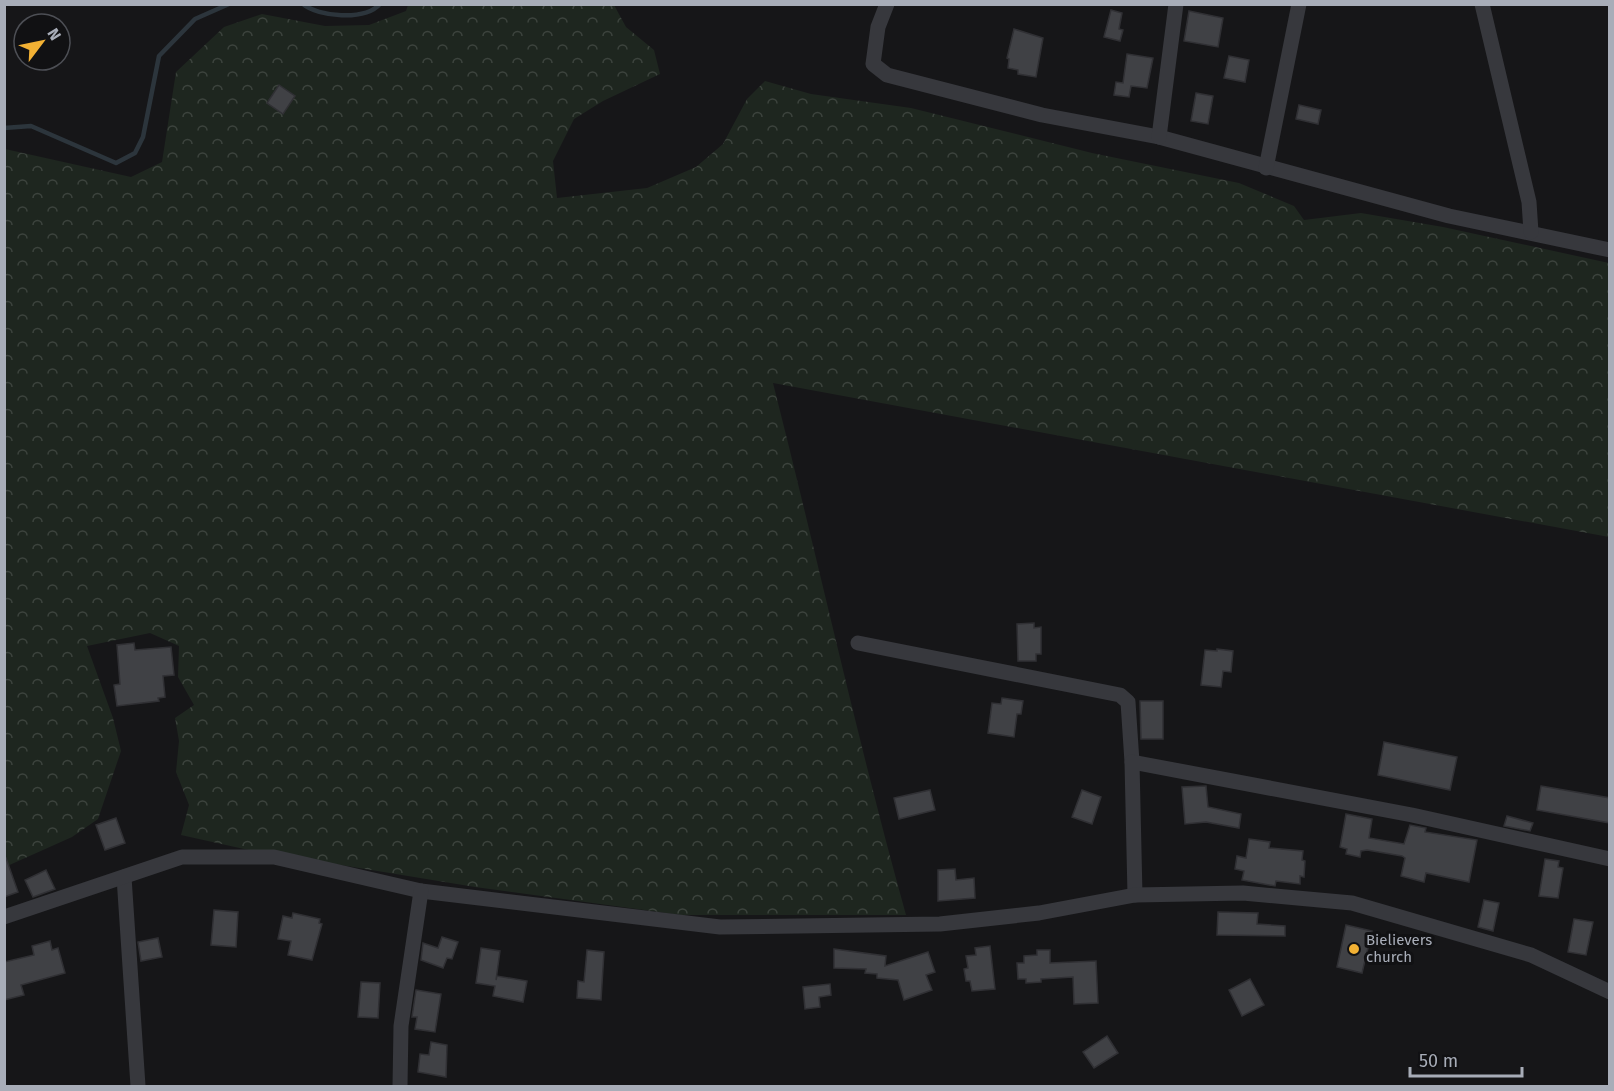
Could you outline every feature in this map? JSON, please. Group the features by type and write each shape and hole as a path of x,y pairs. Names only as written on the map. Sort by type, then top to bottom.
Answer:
{"street":[{"path":"887,4 878,27 873,63 887,75 1042,115 1159,137 1449,216 1610,250"},
{"path":"1159,137 1176,4"},
{"path":"1266,168 1299,4"},
{"path":"1482,4 1528,202 1531,232"},
{"path":"858,643 1120,695 1128,702 1132,762 1135,895"},
{"path":"1132,762 1412,815 1610,859"},
{"path":"4,917 182,857 274,857 421,891 720,927 940,924 1039,913 1135,895 1243,893 1352,903 1531,955 1610,992"},
{"path":"124,877 138,1086"},
{"path":"400,1086 401,1026 421,891"}],"green space":[{"path":"408,5 614,5 626,27 654,50 660,74 603,101 574,119 553,161 557,198 647,188 696,167 723,144 747,99 765,81 811,94 911,108 1092,153 1239,183 1294,206 1304,220 1361,213 1443,227 1609,263 1609,537 773,383 871,783 906,915 681,915 475,887 244,849 181,835 189,805 176,772 179,741 175,718 194,705 178,677 179,646 150,633 87,646 113,718 121,751 98,819 72,837 5,867 5,149 131,177 162,162 176,72 224,27 262,14 325,26 369,25 406,11"}],"building":[{"path":"1111,10 1122,13 1119,29 1123,30 1120,41 1104,37"},
{"path":"1189,11 1223,18 1218,47 1184,41"},
{"path":"1014,29 1043,38 1036,77 1018,74 1018,70 1008,68 1009,59 1007,58"},
{"path":"1127,54 1153,58 1147,88 1131,86 1129,97 1114,95 1116,82 1123,83"},
{"path":"1229,56 1249,60 1245,82 1224,78"},
{"path":"279,85 295,96 283,114 267,103"},
{"path":"1196,93 1213,96 1208,124 1191,121"},
{"path":"1299,105 1321,110 1318,124 1296,119"},
{"path":"1034,623 1034,628 1041,627 1041,654 1036,654 1036,661 1018,661 1017,624"},
{"path":"134,643 135,650 171,647 174,675 163,676 165,697 158,698 159,701 117,706 114,685 120,684 117,645"},
{"path":"1217,649 1233,651 1231,672 1223,671 1221,687 1201,685 1205,650 1217,651"},
{"path":"1002,698 1023,701 1021,714 1017,714 1014,737 988,733 992,703 1001,704"},
{"path":"1140,701 1163,701 1163,739 1141,739"},
{"path":"1384,742 1457,757 1450,790 1378,775"},
{"path":"1206,786 1208,807 1241,814 1239,828 1206,822 1185,824 1182,787"},
{"path":"1541,786 1610,798 1610,823 1537,810"},
{"path":"930,790 935,810 899,819 894,798"},
{"path":"1082,790 1101,797 1092,824 1072,817"},
{"path":"1346,814 1372,819 1369,838 1404,844 1410,825 1426,828 1425,832 1477,840 1469,882 1426,873 1424,882 1401,876 1405,858 1402,856 1367,850 1361,851 1360,857 1346,854 1347,849 1340,847"},
{"path":"1507,816 1533,823 1530,831 1504,826"},
{"path":"116,818 125,843 105,850 96,825"},
{"path":"1249,839 1270,842 1269,848 1303,851 1304,877 1300,876 1300,884 1276,881 1275,886 1242,880 1244,871 1235,869 1237,856 1246,858"},
{"path":"6,858 18,892 4,897 4,859"},
{"path":"1545,859 1559,861 1558,867 1563,868 1558,898 1539,896"},
{"path":"955,869 956,880 974,878 975,898 938,901 938,870"},
{"path":"46,870 55,889 33,897 25,880"},
{"path":"1484,900 1499,903 1493,931 1478,927"},
{"path":"214,910 238,912 236,947 211,945"},
{"path":"1218,912 1258,913 1257,924 1285,926 1285,936 1217,935"},
{"path":"293,913 320,919 319,923 322,924 312,960 288,955 291,941 278,939 283,916 292,918"},
{"path":"1574,919 1593,922 1586,955 1568,952"},
{"name":"Bielievers church","path":"1346,925 1372,931 1362,973 1337,967"},
{"path":"442,937 458,942 452,959 447,958 443,968 421,960 423,943 438,948"},
{"path":"158,938 162,957 141,961 138,942"},
{"path":"50,941 52,950 58,948 65,973 21,985 24,995 4,1000 4,962 34,955 32,946"},
{"path":"990,946 995,989 972,991 970,981 966,981 964,969 968,968 966,956 976,955 975,948"},
{"path":"481,948 500,951 496,980 497,976 527,981 523,1002 493,996 495,986 476,983"},
{"path":"834,949 886,956 885,966 928,952 935,972 926,975 932,990 904,1000 898,980 877,978 877,974 865,973 866,969 834,968"},
{"path":"587,950 604,952 601,1000 577,998 578,981 584,982"},
{"path":"1037,950 1050,950 1050,963 1096,961 1098,1003 1074,1004 1073,977 1041,979 1041,982 1026,983 1026,979 1018,979 1017,963 1024,963 1024,956 1037,955"},
{"path":"1250,979 1264,1005 1242,1016 1229,990"},
{"path":"361,982 380,983 378,1018 358,1017"},
{"path":"830,984 831,995 819,997 820,1007 805,1009 803,987"},
{"path":"416,990 441,994 435,1032 415,1029 417,1017 412,1017"},
{"path":"1107,1036 1118,1053 1094,1068 1083,1052"},
{"path":"431,1042 447,1045 446,1077 418,1072 420,1054 429,1055"}],"waterway":[{"path":"4,128 31,126 116,163 135,153 143,137 159,56 195,19 229,4"},
{"path":"303,4 319,12 342,15 364,13 380,4"}],"place":[{"name":"Bielievers church","path":"1354,949"}]}
